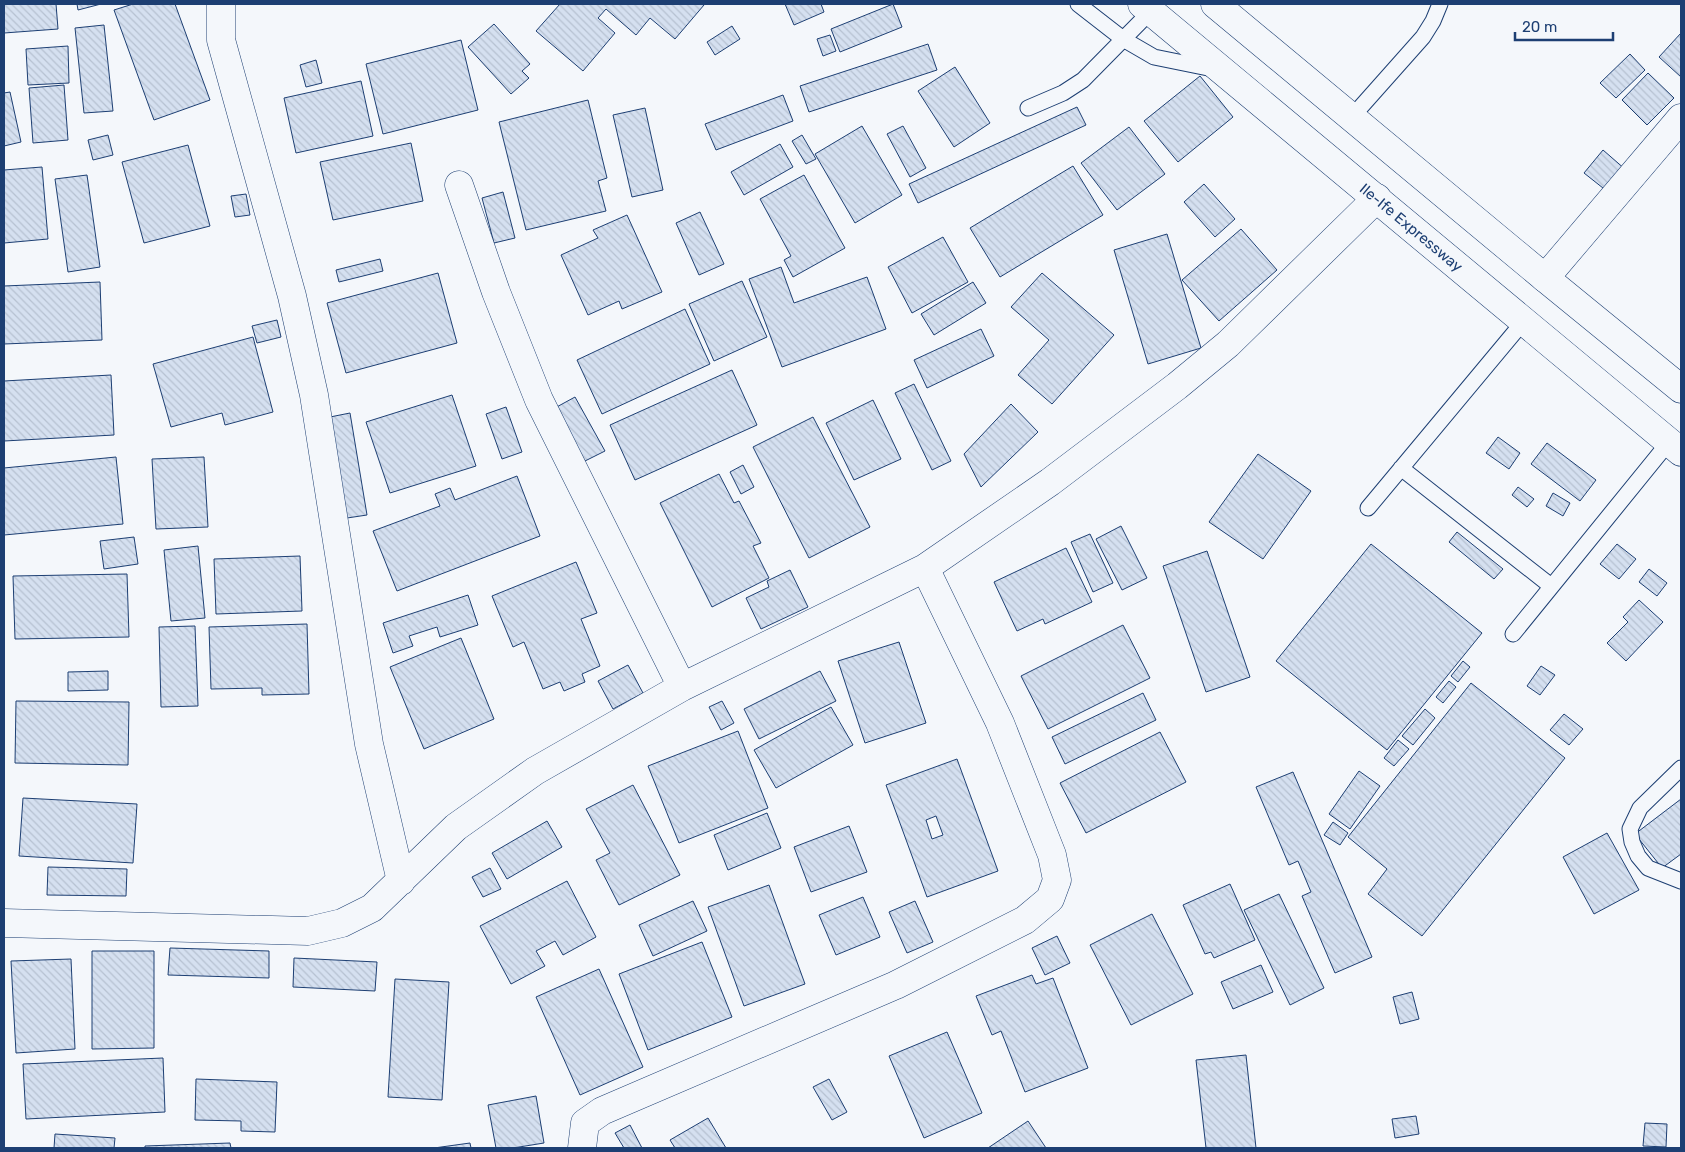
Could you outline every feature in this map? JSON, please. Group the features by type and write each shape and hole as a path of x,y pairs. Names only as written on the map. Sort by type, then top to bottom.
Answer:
{"main road":[{"path":"221,4 221,40 292,296 314,395 369,744 401,881"},
{"name":"Ile-Ife Expressway","path":"1146,7 1675,447"},
{"path":"1228,8 1351,118 1681,389"},
{"path":"1545,278 1681,118"},
{"path":"460,186 496,292 539,400 682,687"},
{"path":"4,923 308,931 342,923 372,908 456,827 535,771 682,687 925,568 1050,482 1177,386 1228,344 1377,198"},
{"path":"582,1148 585,1123 602,1111 896,985 1025,920 1050,900 1057,880 1052,855 1000,723 925,568"}],"lane":[{"path":"1078,4 1123,39 1154,57 1224,71"},
{"path":"1351,118 1423,37 1433,21 1440,4"},
{"path":"1028,108 1063,93 1084,80 1123,39 1146,7"},
{"path":"1368,508 1524,321"},
{"path":"1513,634 1551,586 1675,447"},
{"path":"1401,468 1551,586"},
{"path":"1681,768 1640,808 1630,829 1632,842 1638,856 1648,868 1681,881"}],"building":[{"path":"4,4 56,4 58,29 4,33"},
{"path":"77,4 101,4 78,10"},
{"path":"133,4 175,4 210,100 154,120 114,10"},
{"path":"560,4 704,5 675,39 650,18 636,35 606,9 598,18 615,33 583,71 536,31"},
{"path":"785,4 821,4 824,12 794,25"},
{"path":"893,4 902,27 840,52 831,29"},
{"path":"494,24 530,64 522,71 529,78 511,94 468,47"},
{"path":"104,25 113,111 84,113 75,28"},
{"path":"732,26 740,39 715,55 707,42"},
{"path":"1681,33 1681,77 1659,57"},
{"path":"830,35 836,51 823,56 817,39"},
{"path":"461,40 478,110 383,134 366,64"},
{"path":"928,44 937,70 809,112 800,86"},
{"path":"68,46 69,83 28,85 26,49"},
{"path":"1630,54 1645,70 1616,98 1600,83"},
{"path":"316,60 322,83 306,87 300,65"},
{"path":"955,67 990,123 954,147 918,91"},
{"path":"1648,73 1674,98 1647,125 1622,100"},
{"path":"1200,76 1233,117 1178,162 1144,121"},
{"path":"361,81 373,136 296,153 284,98"},
{"path":"64,85 68,140 33,143 29,88"},
{"path":"10,92 21,142 4,146 4,93"},
{"path":"783,95 793,121 716,150 705,124"},
{"path":"588,100 607,178 598,181 606,211 526,230 499,122"},
{"path":"1077,107 1086,125 918,203 909,184"},
{"path":"645,108 663,190 632,197 613,115"},
{"path":"862,126 902,195 855,223 815,154"},
{"path":"903,126 926,168 910,177 887,134"},
{"path":"1129,127 1165,174 1117,210 1081,163"},
{"path":"108,135 113,155 93,160 88,140"},
{"path":"802,135 816,159 806,164 792,141"},
{"path":"411,143 423,201 333,220 320,162"},
{"path":"780,144 793,167 744,195 731,172"},
{"path":"188,145 210,226 144,243 122,162"},
{"path":"1603,150 1626,170 1608,192 1584,173"},
{"path":"1073,166 1103,215 1000,277 970,228"},
{"path":"42,167 48,239 4,243 4,170"},
{"path":"87,175 100,267 68,272 55,179"},
{"path":"804,175 845,248 793,277 784,260 791,256 760,199"},
{"path":"1204,184 1235,219 1215,237 1184,202"},
{"path":"503,192 515,238 494,243 482,198"},
{"path":"246,194 250,215 235,217 231,196"},
{"path":"700,212 724,264 699,275 676,223"},
{"path":"627,215 662,292 622,309 619,301 588,315 561,255 598,238 593,230"},
{"path":"1241,229 1277,270 1219,321 1182,280"},
{"path":"1167,234 1201,348 1148,364 1114,250"},
{"path":"943,237 968,282 912,313 888,267"},
{"path":"380,259 383,271 339,282 336,270"},
{"path":"781,267 794,303 867,277 886,329 782,367 749,279"},
{"path":"438,273 457,343 346,373 327,303"},
{"path":"1042,273 1114,335 1052,404 1018,375 1049,340 1011,307"},
{"path":"742,281 767,337 714,361 689,304"},
{"path":"100,282 102,340 4,344 4,286"},
{"path":"973,282 986,303 934,335 921,314"},
{"path":"685,309 710,364 602,414 577,360"},
{"path":"277,320 281,337 257,343 252,326"},
{"path":"981,329 994,356 927,388 914,360"},
{"path":"253,337 273,412 225,425 222,413 171,427 153,364"},
{"path":"732,370 757,425 635,480 610,425"},
{"path":"111,375 114,435 4,441 4,381"},
{"path":"914,384 951,461 932,470 895,393"},
{"path":"452,395 476,466 390,493 366,422"},
{"path":"575,397 605,451 583,462 553,409"},
{"path":"873,400 901,459 854,480 826,423"},
{"path":"1011,404 1038,432 981,487 964,454"},
{"path":"506,407 522,452 502,459 486,414"},
{"path":"350,413 367,515 347,518 330,417"},
{"path":"813,417 870,527 809,558 753,447"},
{"path":"1498,437 1520,453 1509,469 1486,453"},
{"path":"1547,443 1596,480 1580,501 1531,464"},
{"path":"1258,454 1311,491 1263,559 1209,522"},
{"path":"116,457 123,524 4,535 4,468"},
{"path":"204,457 208,527 156,529 152,459"},
{"path":"743,465 754,487 741,494 730,472"},
{"path":"719,474 734,503 739,501 761,543 753,546 769,578 712,607 660,503"},
{"path":"517,476 540,536 397,591 373,531 440,506 435,494 450,488 455,500"},
{"path":"1518,487 1534,499 1527,507 1512,495"},
{"path":"1553,493 1570,503 1563,516 1546,506"},
{"path":"1121,526 1147,578 1122,590 1096,539"},
{"path":"1457,532 1503,569 1494,579 1449,542"},
{"path":"1090,534 1113,583 1093,592 1071,542"},
{"path":"134,537 138,564 104,569 100,541"},
{"path":"1371,544 1482,633 1387,750 1276,661"},
{"path":"1617,544 1636,559 1619,579 1600,564"},
{"path":"198,546 205,618 171,621 164,550"},
{"path":"1066,548 1092,602 1045,624 1043,619 1017,631 994,582"},
{"path":"1207,551 1250,677 1206,692 1163,566"},
{"path":"300,556 302,611 216,614 214,559"},
{"path":"576,562 597,613 581,619 600,666 582,674 585,682 564,691 560,682 543,689 524,642 513,647 492,596"},
{"path":"1649,569 1667,583 1657,596 1639,582"},
{"path":"790,570 808,607 761,629 746,598 769,587 767,581"},
{"path":"127,574 129,637 15,639 13,576"},
{"path":"468,595 478,625 440,637 437,627 409,636 413,646 393,653 383,623"},
{"path":"1639,600 1663,622 1626,661 1607,643 1628,622 1623,617"},
{"path":"307,624 309,694 262,695 262,688 211,689 209,627"},
{"path":"1123,625 1150,678 1048,729 1021,676"},
{"path":"195,626 198,706 161,707 159,627"},
{"path":"461,638 494,719 424,749 390,667"},
{"path":"899,642 926,723 865,743 838,661"},
{"path":"1463,661 1470,667 1458,682 1451,676"},
{"path":"628,665 643,693 613,709 598,681"},
{"path":"1541,666 1555,675 1540,695 1527,686"},
{"path":"108,671 108,690 68,691 68,672"},
{"path":"820,671 836,701 759,739 744,709"},
{"path":"1449,681 1456,687 1443,703 1436,697"},
{"path":"1471,683 1565,758 1422,936 1368,894 1387,869 1348,837"},
{"path":"1143,693 1156,720 1065,764 1052,737"},
{"path":"16,701 129,702 128,765 15,763"},
{"path":"722,701 734,723 721,730 709,707"},
{"path":"831,707 853,745 776,788 754,750"},
{"path":"1425,709 1435,718 1413,745 1402,736"},
{"path":"1564,714 1583,729 1569,745 1550,730"},
{"path":"738,731 768,808 679,843 648,766"},
{"path":"1160,732 1186,782 1086,833 1060,783"},
{"path":"1398,740 1409,749 1394,766 1384,758"},
{"path":"957,759 998,871 927,897 886,785","holes":["936,816 943,835 932,839 926,820"]},
{"path":"1359,771 1380,786 1350,829 1329,814"},
{"path":"1293,772 1372,957 1335,973 1302,896 1311,892 1298,861 1289,865 1256,787"},
{"path":"633,785 680,875 619,905 596,860 610,853 586,809"},
{"path":"23,798 137,804 133,863 19,856"},
{"path":"1681,799 1681,854 1662,868 1635,834"},
{"path":"767,813 781,848 728,870 714,835"},
{"path":"547,821 562,847 507,879 492,853"},
{"path":"1333,822 1348,833 1340,845 1324,835"},
{"path":"849,826 867,872 811,892 794,847"},
{"path":"1607,833 1639,890 1594,914 1563,857"},
{"path":"48,867 127,869 126,896 47,895"},
{"path":"490,868 501,889 483,897 472,877"},
{"path":"567,881 596,937 563,955 555,941 536,951 545,966 511,984 480,926"},
{"path":"1230,884 1255,940 1214,958 1211,952 1205,954 1183,905"},
{"path":"769,885 805,984 744,1006 708,907"},
{"path":"1279,894 1324,988 1290,1005 1244,910"},
{"path":"863,897 880,937 836,955 819,915"},
{"path":"693,901 707,931 653,956 639,925"},
{"path":"915,901 933,942 907,953 889,912"},
{"path":"1152,914 1193,994 1131,1025 1090,945"},
{"path":"1057,936 1070,963 1045,975 1032,948"},
{"path":"702,942 732,1017 648,1050 619,974"},
{"path":"170,948 269,951 269,978 168,975"},
{"path":"92,951 154,951 154,1048 92,1049"},
{"path":"294,958 377,962 375,991 293,987"},
{"path":"71,959 75,1049 16,1053 11,961"},
{"path":"1261,965 1273,992 1233,1009 1221,982"},
{"path":"599,969 643,1067 580,1095 536,997"},
{"path":"1032,975 1036,984 1053,978 1088,1068 1025,1092 1001,1031 992,1035 976,996"},
{"path":"395,979 449,982 442,1100 388,1097"},
{"path":"1412,992 1419,1019 1400,1024 1393,997"},
{"path":"947,1032 982,1113 924,1138 889,1056"},
{"path":"1246,1055 1256,1148 1206,1148 1196,1060"},
{"path":"163,1058 165,1112 26,1119 23,1064"},
{"path":"196,1079 277,1082 275,1132 241,1131 241,1121 195,1120"},
{"path":"829,1079 847,1112 832,1120 813,1087"},
{"path":"536,1096 544,1143 513,1148 496,1148 488,1105"},
{"path":"1416,1116 1419,1134 1395,1138 1392,1119"},
{"path":"708,1118 726,1148 675,1148 670,1140"},
{"path":"1028,1121 1046,1148 988,1148"},
{"path":"1645,1123 1667,1124 1666,1147 1643,1146"},
{"path":"630,1125 642,1148 624,1148 615,1133"},
{"path":"55,1134 115,1138 114,1148 54,1148"},
{"path":"230,1143 231,1148 145,1148 145,1146"},
{"path":"470,1143 471,1148 434,1148"}]}
